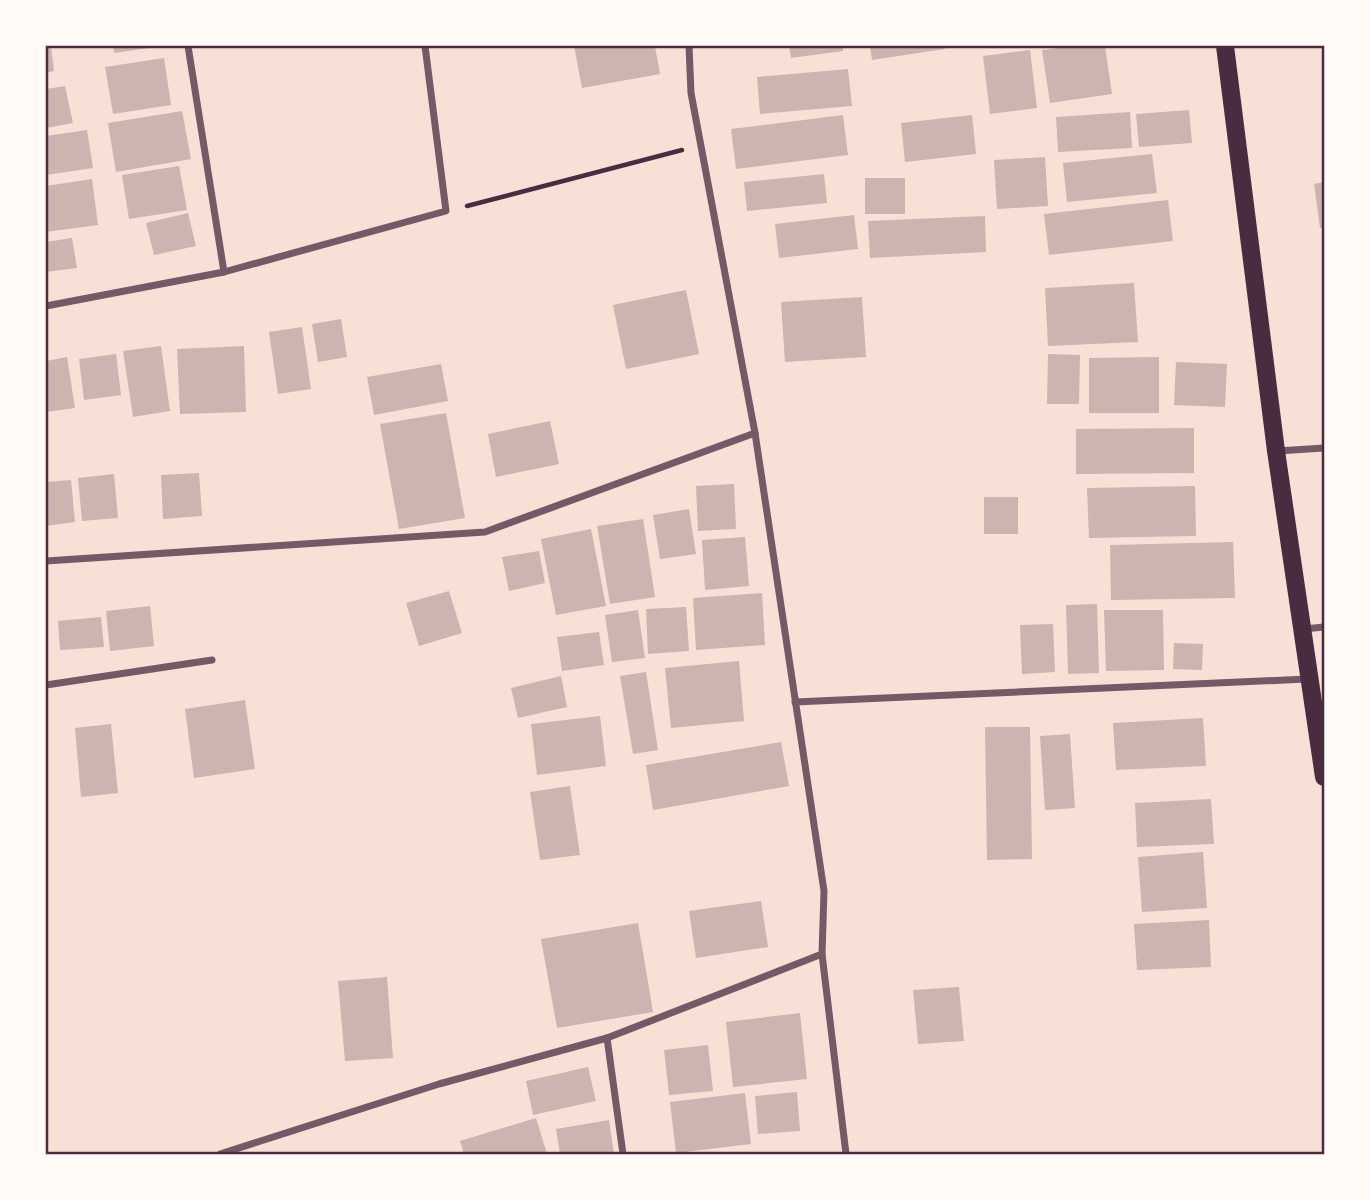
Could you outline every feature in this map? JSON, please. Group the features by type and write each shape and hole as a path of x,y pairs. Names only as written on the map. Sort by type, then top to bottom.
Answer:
{"main road":[{"path":"1225,46 1276,451 1325,777"}],"street":[{"path":"188,46 224,272"},
{"path":"46,306 224,272 446,211 425,46"},
{"path":"689,46 691,93 755,433 824,891 822,954 846,1154"},
{"path":"46,561 485,532 755,433"},
{"path":"1276,451 1325,448"},
{"path":"1304,629 1325,627"},
{"path":"46,685 212,660"},
{"path":"795,702 1311,678"},
{"path":"220,1154 426,1088 607,1038 822,954"},
{"path":"607,1038 623,1154"}],"path":[{"path":"446,211 701,146"}],"building":[{"path":"46,46 51,46 54,71 46,73"},
{"path":"113,46 156,46 156,47 114,53"},
{"path":"574,46 655,46 660,74 582,88"},
{"path":"789,46 843,46 843,51 791,58"},
{"path":"870,46 944,46 945,49 872,60"},
{"path":"1105,46 1112,94 1050,103 1042,50"},
{"path":"1030,50 1037,108 990,114 983,56"},
{"path":"164,58 171,105 113,114 105,67"},
{"path":"848,69 852,106 760,114 757,77"},
{"path":"65,86 73,123 46,128 46,89"},
{"path":"1189,110 1192,143 1139,147 1136,114"},
{"path":"182,111 191,159 116,172 108,123"},
{"path":"1130,112 1132,148 1058,152 1056,117"},
{"path":"843,115 848,155 736,169 731,129"},
{"path":"972,115 976,154 905,162 901,123"},
{"path":"87,130 93,168 46,175 46,136"},
{"path":"1152,154 1157,193 1067,202 1063,163"},
{"path":"1045,157 1048,206 997,209 994,160"},
{"path":"179,166 187,210 129,219 122,175"},
{"path":"824,174 827,203 747,211 744,182"},
{"path":"865,178 905,178 905,214 865,214"},
{"path":"92,179 98,225 46,232 46,186"},
{"path":"1324,182 1324,227 1320,228 1314,184"},
{"path":"1168,200 1173,241 1049,255 1044,214"},
{"path":"188,213 196,246 154,255 146,223"},
{"path":"854,215 858,249 779,258 775,224"},
{"path":"985,216 986,252 870,258 868,221"},
{"path":"72,238 77,268 46,272 46,242"},
{"path":"1134,283 1138,342 1048,346 1045,288"},
{"path":"686,290 699,354 626,369 613,305"},
{"path":"862,297 866,357 785,362 781,302"},
{"path":"341,319 347,357 318,362 312,324"},
{"path":"302,327 311,389 278,394 269,332"},
{"path":"161,346 170,411 133,417 123,351"},
{"path":"244,346 246,412 180,414 177,349"},
{"path":"116,354 121,395 84,400 79,359"},
{"path":"1048,354 1080,355 1079,404 1047,404"},
{"path":"67,357 75,408 46,412 46,361"},
{"path":"1159,357 1159,413 1089,413 1089,358"},
{"path":"1176,362 1227,364 1225,407 1174,405"},
{"path":"441,364 448,401 374,415 367,377"},
{"path":"446,413 465,518 399,529 380,424"},
{"path":"550,421 559,464 496,477 488,434"},
{"path":"1194,428 1194,473 1076,474 1076,429"},
{"path":"199,473 202,516 163,519 161,475"},
{"path":"114,474 118,518 82,521 78,478"},
{"path":"71,480 75,522 46,526 46,482"},
{"path":"734,484 736,529 698,531 696,486"},
{"path":"1195,486 1196,536 1089,538 1087,488"},
{"path":"984,497 1018,497 1018,534 984,534"},
{"path":"689,509 696,554 660,559 653,515"},
{"path":"643,519 655,597 610,604 597,526"},
{"path":"591,529 606,606 556,615 541,539"},
{"path":"745,537 749,586 705,590 702,540"},
{"path":"1233,542 1235,598 1111,600 1110,545"},
{"path":"539,551 545,583 509,591 502,557"},
{"path":"449,591 462,633 419,646 406,603"},
{"path":"762,593 765,645 696,650 693,598"},
{"path":"1097,604 1099,673 1068,674 1066,605"},
{"path":"150,606 154,646 110,651 106,611"},
{"path":"686,607 689,651 648,654 646,609"},
{"path":"638,610 645,658 612,662 605,615"},
{"path":"1104,610 1163,610 1164,670 1106,671"},
{"path":"101,617 104,647 60,650 58,621"},
{"path":"1053,624 1055,672 1022,674 1020,625"},
{"path":"599,632 604,665 562,671 557,637"},
{"path":"1174,643 1203,644 1202,670 1173,669"},
{"path":"739,661 744,721 671,728 665,668"},
{"path":"646,672 658,750 633,754 620,676"},
{"path":"561,676 567,707 518,718 511,688"},
{"path":"245,700 255,769 194,778 185,709"},
{"path":"600,716 606,766 537,775 531,724"},
{"path":"1203,718 1206,766 1116,770 1113,723"},
{"path":"111,724 118,793 81,797 75,728"},
{"path":"985,727 1030,727 1032,859 987,860"},
{"path":"1070,734 1075,808 1045,810 1040,736"},
{"path":"781,742 789,786 653,810 646,765"},
{"path":"570,786 580,855 540,860 530,792"},
{"path":"1211,799 1214,844 1137,847 1135,803"},
{"path":"1203,852 1207,908 1142,912 1138,857"},
{"path":"761,901 768,947 696,958 689,911"},
{"path":"1209,920 1211,967 1137,970 1134,924"},
{"path":"638,923 653,1012 557,1028 541,939"},
{"path":"387,977 393,1058 345,1061 338,981"},
{"path":"959,987 964,1041 918,1044 913,990"},
{"path":"800,1013 807,1079 733,1087 726,1022"},
{"path":"708,1045 713,1091 669,1095 664,1050"},
{"path":"588,1067 596,1101 533,1115 526,1081"},
{"path":"797,1092 800,1131 758,1134 755,1096"},
{"path":"745,1093 751,1144 676,1153 670,1102"},
{"path":"536,1118 547,1154 464,1154 460,1141"},
{"path":"609,1120 614,1154 560,1154 556,1129"}]}
